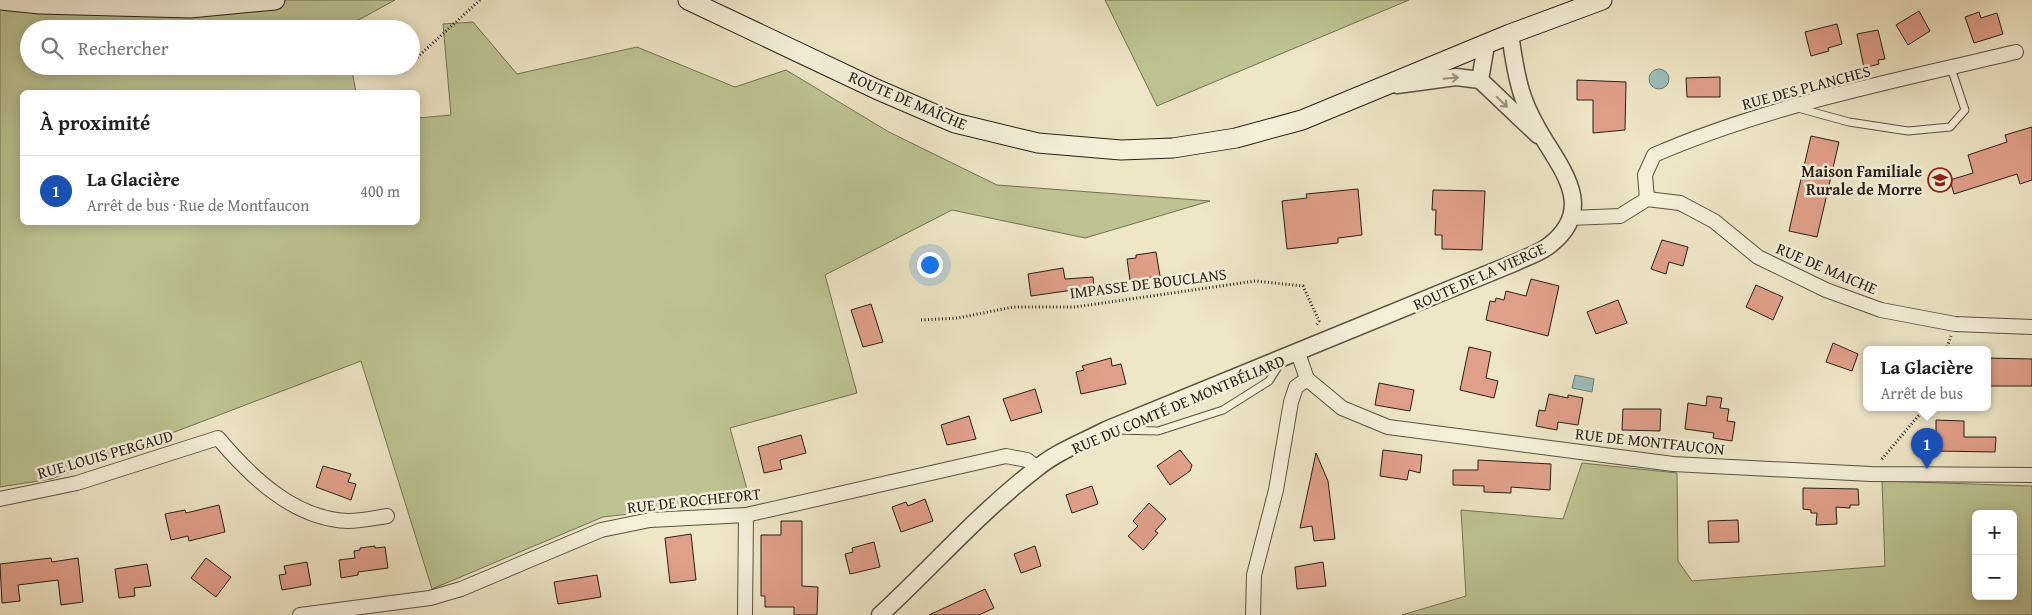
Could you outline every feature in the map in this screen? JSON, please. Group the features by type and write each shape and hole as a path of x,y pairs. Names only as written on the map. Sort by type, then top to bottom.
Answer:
{"main road":[{"path":"1,0 40,4 190,8 275,0"},
{"name":"ROUTE DE MAÎCHE","path":"688,0 876,89 955,123 1038,143 1121,150 1173,148 1236,138 1302,120 1510,34 1602,0"}],"street":[{"path":"1510,34 1523,97 1544,140"},
{"path":"1480,80 1486,45"},
{"name":"RUE DES PLANCHES","path":"1647,199 1645,174 1654,155 1699,135 1856,90 2016,52"},
{"path":"1387,86 1456,77 1480,80 1544,140"},
{"name":"ROUTE DE LA VIERGE","path":"1291,356 1514,263 1550,246 1566,230 1570,218 1572,186 1560,162 1544,140"},
{"path":"1570,218 1620,216 1647,199"},
{"name":"RUE DE MAICHE","path":"1647,199 1680,203 1714,221 1758,257 1826,290 1881,310 1956,324 2032,327"},
{"path":"1253,615 1254,575 1276,490 1290,402 1296,387 1307,379 1291,356"},
{"name":"RUE DU COMTÉ DE MONTBÉLIARD","path":"880,615 1037,468 1106,430 1291,356"},
{"name":"RUE DE MONTFAUCON","path":"1307,379 1342,408 1388,427 1672,464 1870,474 2032,475"},
{"name":"RUE LOUIS PERGAUD","path":"0,499 77,483 218,438 247,472 308,514 348,521 387,516"},
{"name":"RUE DE ROCHEFORT","path":"300,615 430,598 461,589 601,530 650,520 746,515 1006,456 1027,460 1037,468"},
{"path":"745,615 746,515"}],"lane":[{"path":"1796,107 1849,122 1908,131 1950,126 1965,110 1950,68"},
{"path":"1106,430 1158,431 1223,410 1269,381 1291,356"}],"path":[{"path":"420,55 480,0"},
{"name":"IMPASSE DE BOUCLANS","path":"921,320 958,318 1013,307 1075,307 1255,282 1302,286 1320,321 1314,329"},
{"path":"1870,474 1922,411"}],"green space":[{"path":"0,0 395,0 358,20 20,20 20,75 353,75 356,90 20,90 20,225 420,225 420,118 451,115 443,24 473,22 517,74 637,47 735,87 786,70 889,132 997,185 1210,201 1085,238 952,210 825,275 857,393 730,428 750,500 603,517 432,589 361,361 51,479 0,487"},
{"path":"1105,0 1409,0 1157,106"},
{"path":"1582,463 1677,473 1678,561 1692,581 1885,566 1882,481 2032,486 2032,615 1402,615 1466,596 1461,510 1563,519"}],"water":[{"path":"1659,69 1666,72 1669,79 1666,86 1659,89 1652,86 1649,79 1652,72"},
{"path":"1575,375 1594,379 1592,392 1572,388"}],"building":[{"path":"1919,11 1930,31 1908,45 1896,25"},
{"path":"1979,12 1981,18 1997,13 2003,34 1974,43 1965,17"},
{"path":"1837,24 1842,44 1828,48 1829,51 1811,56 1805,32"},
{"path":"1878,30 1885,59 1878,60 1879,64 1864,68 1857,34"},
{"path":"1720,77 1720,97 1687,97 1686,78"},
{"path":"1577,80 1626,82 1625,130 1593,133 1593,100 1577,100"},
{"path":"2032,127 2032,180 2020,184 2017,174 1954,194 1950,180 1973,173 1968,155 2007,142 2005,135"},
{"path":"1811,136 1839,142 1817,237 1789,231"},
{"path":"1358,189 1362,235 1338,238 1338,243 1287,249 1282,201 1307,198 1306,194"},
{"path":"1433,190 1485,191 1482,250 1442,249 1442,235 1435,235 1436,210 1432,210"},
{"path":"1662,240 1688,247 1683,266 1669,262 1666,274 1651,269"},
{"path":"1156,252 1160,276 1130,280 1127,259 1136,258 1136,255"},
{"path":"1063,268 1065,279 1093,277 1094,287 1031,296 1028,274"},
{"path":"1531,279 1559,286 1548,336 1486,320 1490,301 1495,302 1496,298 1504,300 1506,291 1526,296"},
{"path":"1756,285 1783,297 1773,320 1746,307"},
{"path":"1618,300 1627,323 1596,334 1587,312"},
{"path":"871,304 883,342 863,347 851,310"},
{"path":"1833,343 1858,354 1852,371 1826,362"},
{"path":"1469,347 1491,352 1486,378 1498,381 1494,398 1460,390"},
{"path":"1111,358 1112,366 1121,364 1126,384 1081,394 1076,372 1084,370 1082,366"},
{"path":"1991,358 2032,359 2032,386 1991,386"},
{"path":"1379,383 1414,390 1410,411 1375,405"},
{"path":"1035,389 1042,412 1011,421 1003,399"},
{"path":"1549,394 1568,398 1568,395 1583,398 1578,425 1558,422 1557,430 1536,426 1539,410 1545,411"},
{"path":"1707,396 1722,398 1720,408 1729,409 1727,421 1735,422 1732,441 1713,438 1714,433 1685,429 1688,403 1706,406"},
{"path":"1623,409 1661,409 1660,431 1622,430"},
{"path":"969,416 976,439 947,445 941,425"},
{"path":"1936,420 1964,421 1964,437 1996,437 1995,452 1936,451"},
{"path":"801,435 806,453 780,460 782,469 764,473 758,447"},
{"path":"1180,450 1192,465 1190,471 1170,485 1157,466"},
{"path":"1383,450 1422,455 1420,473 1409,470 1407,480 1380,476"},
{"path":"1316,453 1328,481 1335,539 1314,541 1312,526 1300,528"},
{"path":"1478,460 1551,464 1550,490 1511,487 1511,493 1484,492 1484,486 1453,485 1453,470 1478,470"},
{"path":"323,466 351,474 348,482 356,484 351,500 316,487"},
{"path":"1092,486 1098,504 1072,513 1066,495"},
{"path":"1803,488 1858,489 1859,505 1850,505 1850,508 1836,507 1837,524 1816,525 1817,513 1811,513 1811,510 1803,509"},
{"path":"925,499 933,521 901,532 892,507 906,502 908,506"},
{"path":"1149,503 1166,519 1155,531 1158,533 1143,550 1128,536 1138,526 1133,521"},
{"path":"219,505 225,532 189,541 188,536 171,540 165,514 185,510 186,513"},
{"path":"1738,520 1739,542 1709,543 1708,521"},
{"path":"781,521 802,521 802,586 818,587 817,615 794,615 794,607 765,607 765,596 761,596 761,535 781,535"},
{"path":"691,534 696,580 670,583 665,538"},
{"path":"874,542 880,567 850,574 845,554 853,552 852,548"},
{"path":"375,546 375,548 385,547 388,568 358,572 358,575 341,578 339,560 355,558 354,551 360,550 360,548"},
{"path":"1035,546 1041,566 1021,573 1014,554"},
{"path":"51,558 52,562 78,558 83,602 61,605 58,580 18,585 20,601 2,603 0,564"},
{"path":"206,558 231,577 216,597 191,578"},
{"path":"307,562 311,585 282,590 279,575 286,574 284,566"},
{"path":"1323,562 1326,586 1297,589 1295,567"},
{"path":"147,564 151,586 134,588 135,596 119,598 115,569"},
{"path":"597,575 601,597 558,604 554,582"},
{"path":"985,589 994,608 979,615 929,615"}],"place":[{"name":"Maison Familiale Rurale de Morre","path":"1940,180"},
{"name":"La Glacière","path":"1927,469"}]}
